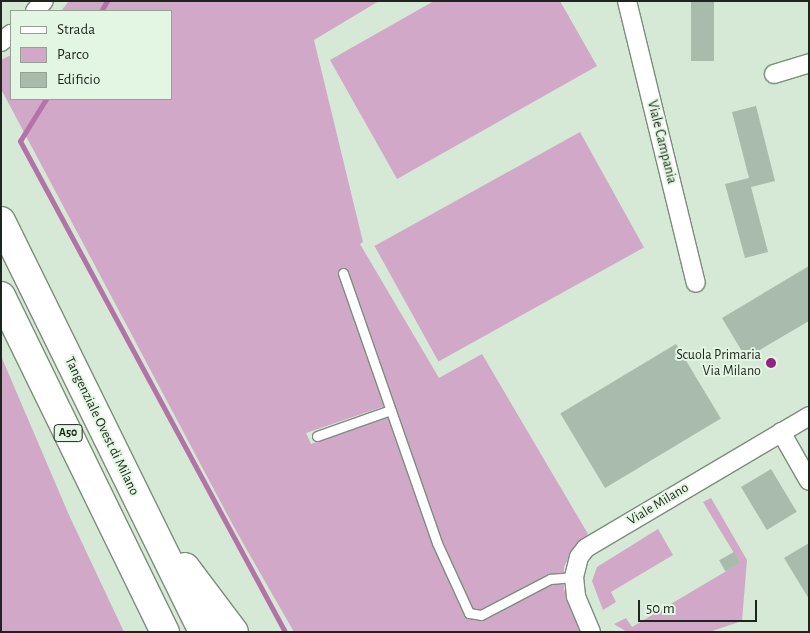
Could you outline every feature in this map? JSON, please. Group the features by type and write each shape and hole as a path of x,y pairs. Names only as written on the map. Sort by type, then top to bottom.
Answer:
{"highway":[{"name":"Tangenziale Ovest di Milano","path":"1,221 203,632"},
{"name":"A50","path":"1,296 165,632"},
{"path":"144,512 234,632"},
{"path":"129,558 151,632"}],"street":[{"name":"Viale Campania","path":"627,1 696,283"},
{"path":"774,74 809,63"},
{"name":"Viale Milano","path":"591,632 576,596 574,578 579,557 595,542 809,416"},
{"path":"781,432 809,481"}],"lane":[{"path":"343,273 437,543 469,613 481,615 550,579 574,578"},
{"path":"317,436 391,410"}],"green space":[{"path":"69,1 379,1 314,40 363,242 360,244 439,378 482,354 588,534 572,551 564,567 564,589 580,632 294,632 235,529 1,89 1,60 10,56 10,100 172,100 172,10 62,10","holes":["382,407 387,418 311,444 306,433"]},
{"path":"434,1 560,1 597,66 397,179 330,60"},
{"path":"580,132 644,247 438,361 374,246"},
{"path":"1,356 69,515 124,632 1,632"},
{"path":"711,498 747,560 742,621 709,632 627,632 614,624 626,618 632,627 740,563 703,502"},
{"path":"658,529 673,555 611,592 616,602 603,610 592,581 597,567"}],"building":[{"path":"691,1 714,1 714,61 691,61"},
{"path":"756,106 775,181 751,187 768,252 745,258 725,184 749,178 732,112"},
{"path":"809,266 809,321 746,358 722,318"},
{"path":"676,344 721,419 605,488 560,414"},
{"path":"771,469 797,512 767,530 741,487"},
{"path":"809,543 809,599 784,558"},
{"path":"734,552 740,563 725,572 719,560"}],"waterway":[{"path":"102,10 107,1"},
{"path":"45,100 20,141 285,632"}],"place":[{"name":"Scuola Primaria Via Milano","path":"771,363"}]}
